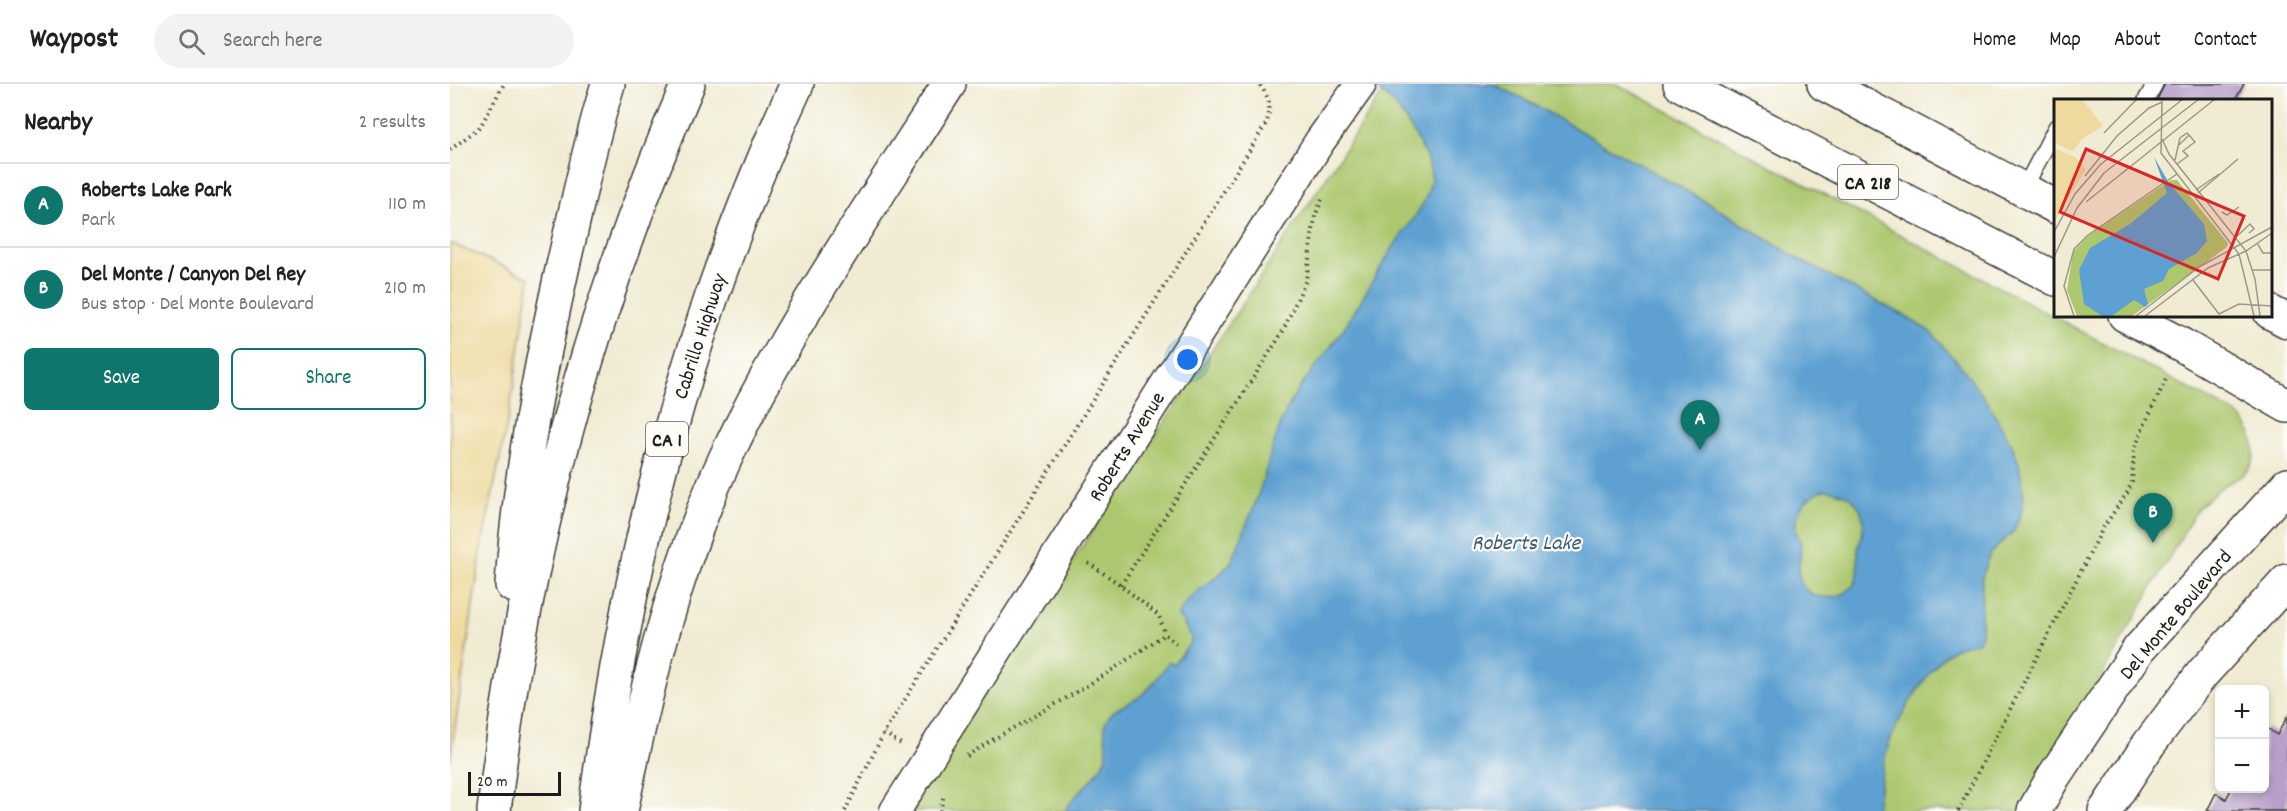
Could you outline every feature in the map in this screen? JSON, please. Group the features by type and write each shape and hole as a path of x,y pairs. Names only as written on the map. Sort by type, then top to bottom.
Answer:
{"main road":[{"path":"507,710 513,571 529,431 564,262 608,84"},
{"path":"494,811 507,710 532,574 582,375 625,243 688,84"},
{"name":"Cabrillo Highway","path":"595,811 621,640 667,439 729,246 797,84"},
{"path":"621,811 642,714 678,584 700,520 724,461 773,364 808,304 949,84"},
{"path":"1824,84 2054,206"},
{"name":"CA 218","path":"1693,86 2054,278"},
{"path":"2272,313 2287,321"},
{"path":"2127,316 2287,406"},
{"name":"Del Monte Boulevard","path":"2034,811 2054,776 2139,649 2287,484"},
{"path":"2105,811 2149,744 2202,674 2287,581"}],"street":[{"name":"Roberts Avenue","path":"895,811 1320,141 1358,88"}],"lane":[{"path":"2147,99 2155,84"},
{"path":"2023,191 2054,134"}],"path":[{"path":"450,150 480,127 504,84"},
{"path":"845,811 884,733 1266,123 1271,106 1269,98 1259,84"},
{"path":"1121,585 1282,333 1306,280 1315,216 1324,195"},
{"path":"1958,811 2103,528 2127,493 2132,482 2134,451 2167,377"},
{"path":"1063,546 1121,585 1159,616 1165,634 1179,647"},
{"path":"958,762 991,740 1087,686 1165,634"}],"green space":[{"name":"Roberts Lake","path":"1388,84 1617,84 2237,414 2251,434 2254,450 2251,465 2246,472 2219,489 2197,509 2024,811 907,811"}],"sand":[{"path":"450,243 530,278 510,409 482,545 450,761"}],"water":[{"name":"Roberts Lake","path":"1368,84 1493,84 1522,98 1717,208 1802,261 1931,332 1964,370 1989,405 2013,447 2019,464 2024,496 2022,510 2014,531 1992,552 1987,561 1982,578 1981,635 1977,643 1957,648 1945,656 1925,679 1906,709 1888,747 1875,811 1065,811 1097,773 1105,759 1107,719 1117,709 1144,693 1156,681 1169,662 1174,665 1192,640 1182,620 1177,616 1196,592 1218,576 1231,562 1255,505 1287,409 1303,383 1342,331 1426,197 1431,179 1422,150 1396,106","holes":["1823,490 1846,495 1857,504 1863,518 1863,530 1858,550 1859,569 1856,581 1852,587 1838,596 1822,597 1807,591 1800,580 1798,570 1801,545 1796,530 1796,521 1800,509 1807,500"]}],"building":[{"path":"2165,84 2244,84 2236,99 2158,99"},
{"path":"2287,717 2287,811 2207,811 2216,793 2226,799 2229,793 2269,793 2269,729 2277,735"}],"place":[{"name":"Roberts Lake Park","path":"1700,450"},
{"name":"Del Monte / Canyon Del Rey","path":"2153,543"}]}
